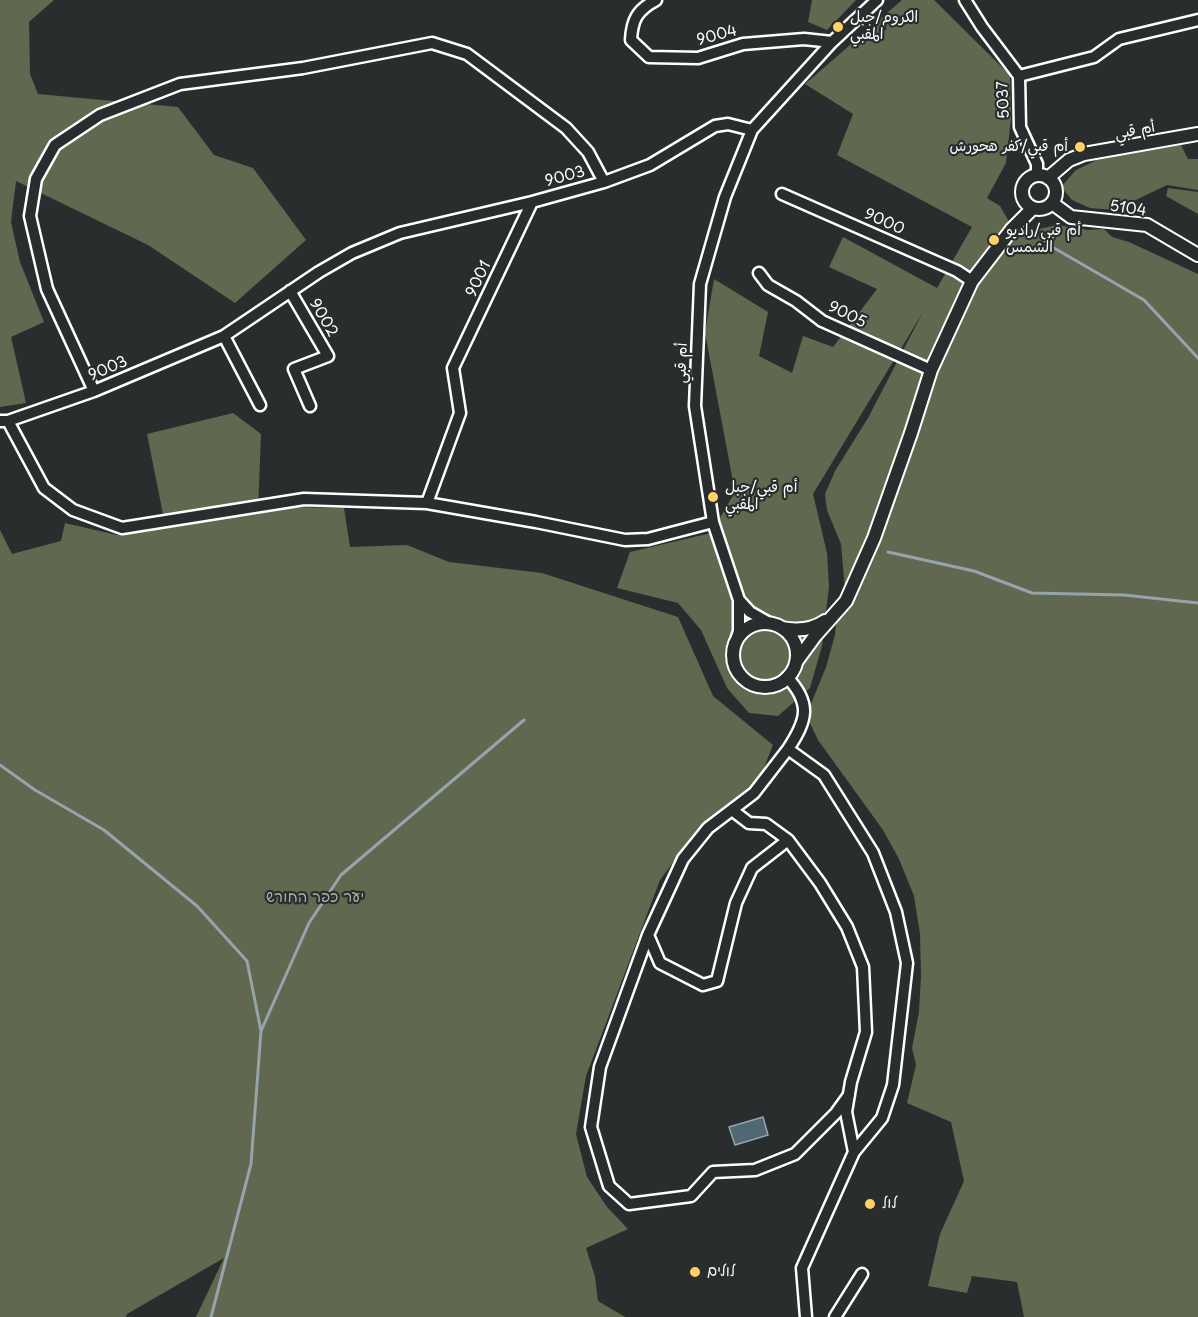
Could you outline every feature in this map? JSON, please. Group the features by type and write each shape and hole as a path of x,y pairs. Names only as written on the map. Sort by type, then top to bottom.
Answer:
{"street":[{"name":"9004","path":"656,0 645,6 632,23 631,40 649,57 698,58 742,44 794,39 832,42"},
{"path":"752,130 832,42 877,0"},
{"name":"5037","path":"965,0 1019,76 1020,128 1043,177"},
{"path":"1019,76 1094,57 1119,39 1198,20"},
{"path":"94,391 47,289 30,216 36,179 55,145 100,115 180,84 303,68 432,43 467,54 566,128 588,152 604,183"},
{"name":"9003","path":"4,421 94,391 224,336 290,291 352,253 400,233 604,183 650,165 715,126 728,124 752,130"},
{"name":"أم قبي","path":"735,644 739,631 739,600 713,522 695,406 700,284 725,197 752,130"},
{"name":"أم قبي","path":"1043,177 1084,154 1198,134"},
{"path":"1043,177 1053,182 1056,192 1052,202 1044,208 1033,208 1025,202 1023,188 1029,178 1043,177"},
{"name":"9000","path":"782,194 957,271 972,280"},
{"name":"9001","path":"427,503 459,413 453,368 532,202"},
{"name":"5104","path":"1052,202 1071,217 1148,225 1198,255"},
{"path":"834,615 819,625 794,631 760,624 749,627 735,644 734,661 737,671 745,680 763,687 774,685 787,677 796,662 846,602 874,538 912,433 931,370 972,280 1012,229 1033,208"},
{"name":"9005","path":"759,273 768,285 796,301 822,321 931,370"},
{"name":"9002","path":"290,291 328,356 294,369 310,406"},
{"path":"224,336 260,405"},
{"path":"4,421 44,488 73,510 122,528 304,499 427,503 625,540 648,539 713,522"},
{"path":"739,600 750,612 776,626 793,640 796,662"},
{"path":"787,677 799,690 804,704 801,729 754,794 708,828 682,859 648,935 600,1067 591,1127 609,1186 629,1204 691,1196 713,1172 756,1170 795,1154 836,1113 849,1095"},
{"path":"788,749 824,775 873,853 896,912 907,963 893,1085 882,1118 854,1152 802,1268 806,1317"},
{"path":"732,810 749,823 766,824 788,840 826,892 846,927 863,967 866,1032 851,1082 846,1112 854,1152"},
{"path":"648,935 660,963 704,985 717,981 736,903 752,868 788,840"},
{"path":"835,1317 862,1274"}],"green space":[{"path":"0,0 54,0 29,22 30,74 38,94 178,107 214,155 253,168 306,240 235,303 148,245 16,181 11,222 20,262 44,322 11,337 26,403 0,407"},
{"path":"812,0 856,0 827,30 808,22"},
{"path":"902,0 934,0 1010,75 1011,118 1006,163 987,198 1000,206 1016,234 1057,225 1088,230 1104,229 1112,237 1129,242 1198,274 1198,1317 1024,1317 1017,1282 972,1276 967,1293 928,1286 940,1234 964,1181 951,1122 907,1103 916,1065 912,1048 919,1012 921,976 920,934 914,896 899,859 883,830 818,740 810,723 811,704 826,667 835,635 838,598 846,601 841,544 827,510 825,494 835,471 868,418 923,312 813,494 827,553 829,586 822,646 810,688 778,716 749,713 727,688 701,630 678,603 617,588 630,552 711,533 735,492 705,333 714,279 768,312 759,356 792,373 803,336 833,347 877,289 829,267 843,237 937,288 972,227 837,155 853,114 805,84"},
{"path":"1181,145 1188,159 1198,159 1198,190 1167,185 1115,210 1090,208 1072,200 1061,187 1076,170 1101,158"},
{"path":"1168,188 1198,192 1198,214 1166,196"},
{"name":"יער כפר החורש","path":"233,413 261,434 258,510 290,507 344,508 350,547 407,545 449,562 542,573 678,617 713,696 773,745 758,783 727,804 695,833 660,880 586,1076 576,1134 587,1177 607,1207 628,1229 586,1248 595,1277 598,1301 625,1317 196,1317 224,1258 127,1314 126,1317 0,1317 0,530 12,554 61,541 65,523 117,535 165,524 147,434"}],"water":[{"path":"763,1117 768,1135 735,1145 729,1127"}],"waterway":[{"path":"1054,248 1144,300 1198,358"},
{"path":"888,552 974,571 1032,593 1124,595 1198,603"},
{"path":"261,1031 309,923 341,875 524,720"},
{"path":"0,765 35,790 104,830 197,906 247,961 261,1031 251,1164 211,1317"}],"place":[{"name":"الكروم/جبل المقبي","path":"838,27"},
{"name":"أم قبي/كفر هحورش","path":"1080,147"},
{"name":"أم قبي/راديو الشمس","path":"994,240"},
{"name":"أم قبي/جبل المقبي","path":"713,497"},
{"name":"לול","path":"870,1204"},
{"name":"לולים","path":"695,1272"}]}
